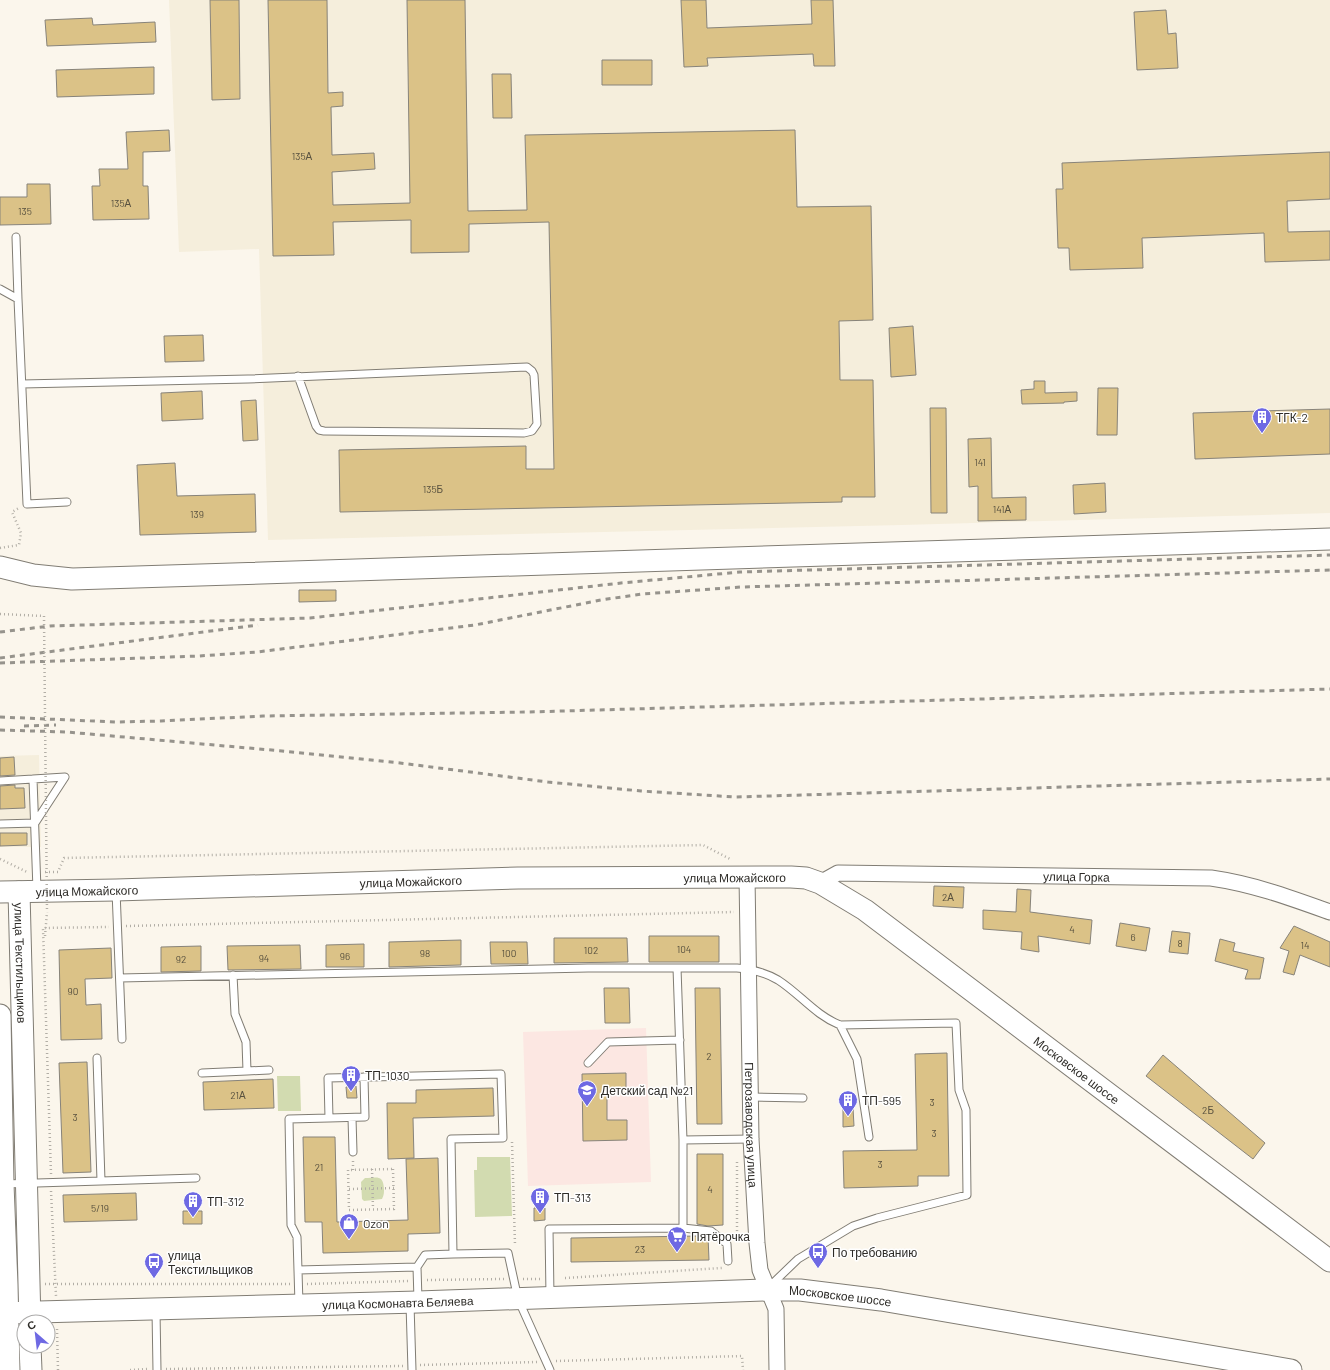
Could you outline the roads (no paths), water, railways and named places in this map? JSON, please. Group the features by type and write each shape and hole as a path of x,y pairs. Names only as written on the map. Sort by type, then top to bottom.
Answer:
{"street":[{"path":"0,567 33,575 72,579 1330,539"},
{"name":"улица Горка","path":"820,883 838,873 1211,878 1254,886 1330,912"},
{"name":"улица Можайского","path":"23,887 116,890 518,878 747,876 806,878 820,883"},
{"name":"Петрозаводская улица","path":"747,876 750,1097 744,1140 760,1270 776,1309 778,1370"},
{"name":"Московское шоссе","path":"820,883 865,910 1330,1261"},
{"name":"улица Текстильщиков","path":"23,887 26,1183 30,1314"},
{"name":"улица Текстильщиков","path":"0,1015 4,1313 9,1370"},
{"name":"улица Космонавта Беляева","path":"43,1314 56,1311 414,1302 516,1289 767,1290"},
{"name":"Московское шоссе","path":"767,1290 800,1290 881,1300 1291,1370"},
{"name":"улица Космонавта Беляева","path":"4,1313 16,1315"},
{"path":"30,1354 31,1370"}],"lane":[{"path":"16,237 27,504 67,502"},
{"path":"0,289 18,299"},
{"path":"22,384 248,379 298,376 527,367 534,375 537,424 532,431 524,433 324,431 320,430 316,426 298,376"},
{"path":"0,781 65,777 35,823"},
{"path":"23,887 35,823 33,779"},
{"path":"0,824 35,823"},
{"path":"116,890 122,1039"},
{"path":"120,978 580,968 748,969 778,980 823,1017 840,1025 956,1023 959,1090 966,1110 967,1195 877,1218 853,1226 798,1259 767,1290"},
{"path":"677,968 683,1140 683,1228"},
{"path":"234,976 235,1014 246,1042 247,1071"},
{"path":"840,1025 857,1059 869,1137"},
{"path":"588,1063 608,1042 680,1040"},
{"path":"97,1058 101,1181"},
{"path":"202,1073 269,1070"},
{"path":"329,1118 328,1078 501,1074 503,1138 451,1139 453,1254"},
{"path":"299,1305 297,1237 291,1225 289,1119 365,1117 364,1077"},
{"path":"750,1097 803,1098"},
{"path":"352,1118 353,1152"},
{"path":"683,1140 744,1140"},
{"path":"3,1184 196,1178"},
{"path":"550,1288 549,1229 683,1228 711,1232 727,1244 728,1264"},
{"path":"412,1368 414,1302 417,1267 425,1255 508,1253 516,1289 550,1370"},
{"path":"298,1270 417,1267"},
{"path":"156,1308 157,1369"}],"railway":[{"path":"0,632 50,626 310,618 621,583 740,572 1330,555"},
{"path":"0,663 199,656 257,652 475,625 601,600 642,594 741,587 1330,570"},
{"path":"0,658 258,625"},
{"path":"0,717 116,722 263,716 528,712 1330,689"},
{"path":"24,726 56,725"},
{"path":"0,730 67,732 282,751 400,763 548,782 641,791 735,797 1330,779"}],"place":[{"name":"ТГК-2","path":"1262,434"},
{"name":"ТП-1030","path":"351,1092"},
{"name":"Детский сад №21","path":"587,1107"},
{"name":"ТП-595","path":"848,1117"},
{"name":"ТП-313","path":"540,1214"},
{"name":"ТП-312","path":"193,1218"},
{"name":"Ozon","path":"349,1240"},
{"name":"Пятёрочка","path":"677,1253"},
{"name":"По требованию","path":"818,1269"},
{"name":"улица Текстильщиков","path":"154,1279"}]}
